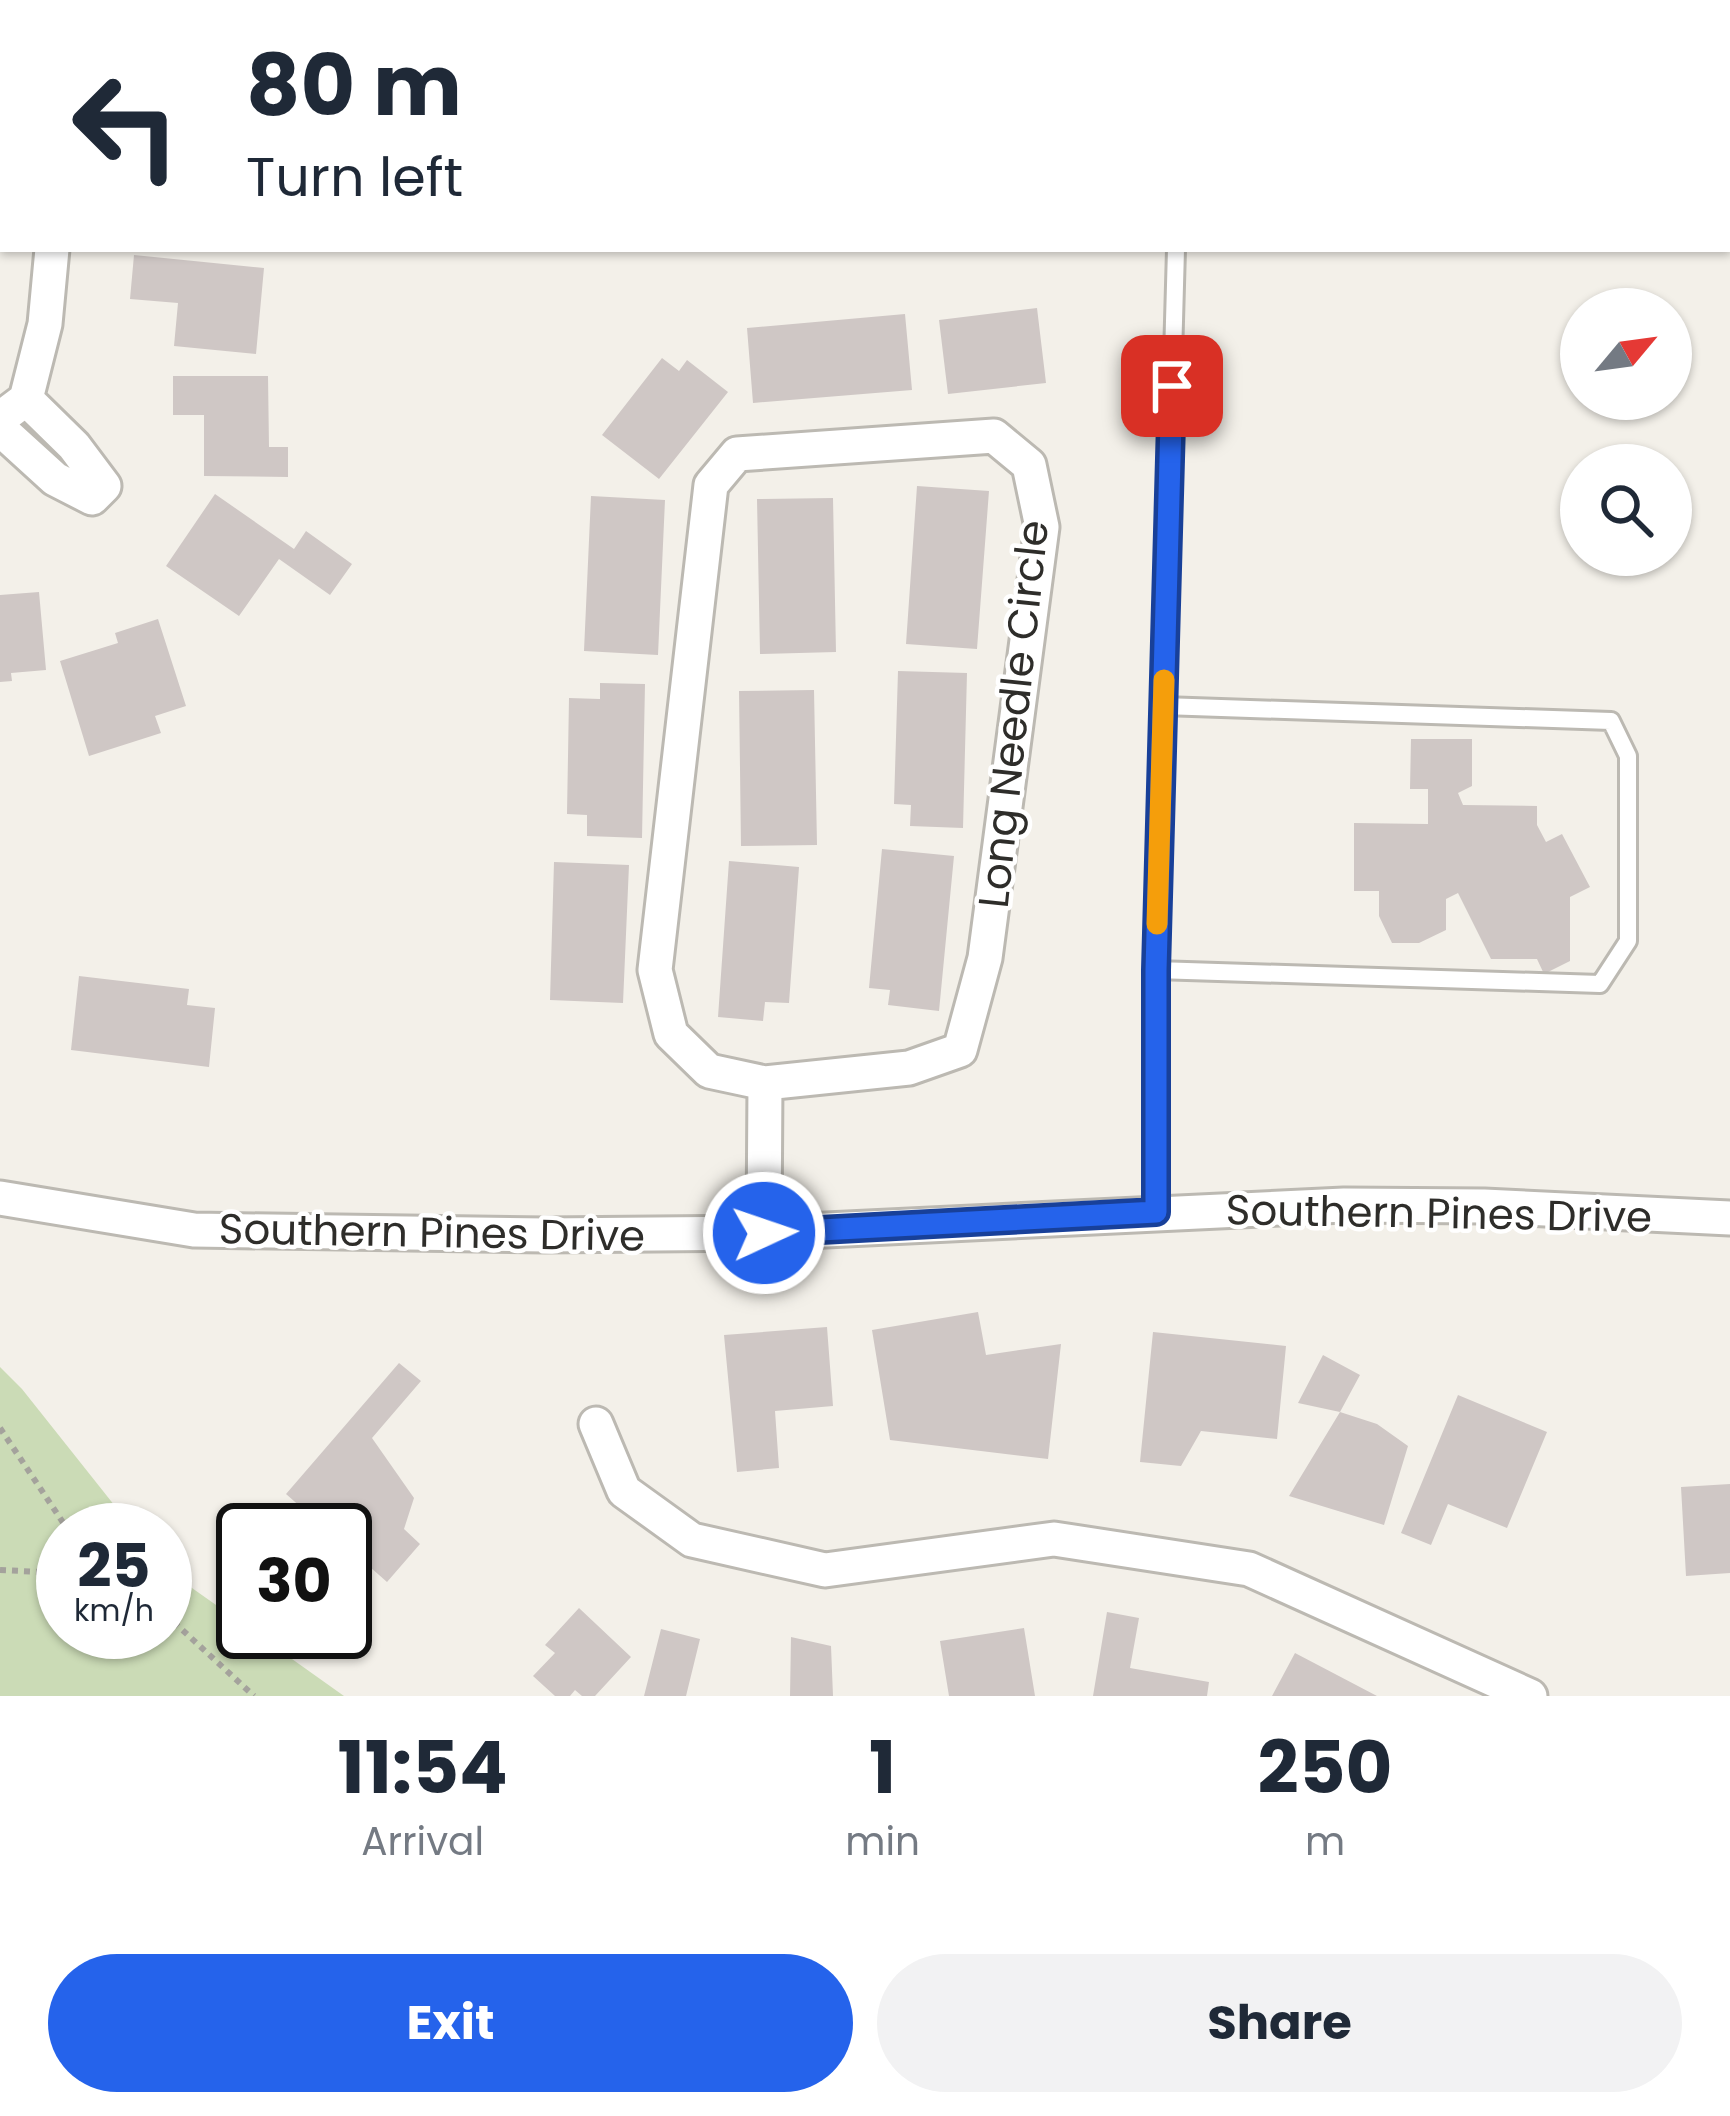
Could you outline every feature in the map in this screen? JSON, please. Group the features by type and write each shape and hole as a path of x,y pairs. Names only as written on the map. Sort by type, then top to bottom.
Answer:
{"street":[{"path":"0,429 55,479 92,498 104,485 74,446 13,409 45,324 52,252"},
{"name":"Long Needle Circle","path":"994,436 1029,465 1042,527 985,958 960,1050 910,1067 765,1083 709,1071 670,1034 655,970 711,485 736,454 994,436"},
{"path":"764,1233 765,1083"},
{"name":"Southern Pines Drive","path":"0,1198 194,1230 545,1235 764,1233 1156,1212 1438,1206 1730,1218"},
{"path":"596,1424 625,1491 692,1540 825,1570 1054,1539 1250,1569 1530,1696"}],"lane":[{"path":"1156,1212 1156,970 1176,252"},
{"path":"1156,970 1600,984 1628,941 1628,756 1611,721 1163,706"}],"path":[{"path":"0,1428 50,1503"},
{"path":"0,1570 36,1572"},
{"path":"192,1639 254,1696"}],"green space":[{"path":"0,1367 113,1503 36,1503 36,1659 192,1659 192,1588 216,1605 216,1659 292,1659 344,1696 0,1696"}],"building":[{"path":"134,255 264,268 256,354 174,346 178,303 130,299"},
{"path":"1037,308 1046,383 948,394 939,320"},
{"path":"905,314 912,390 753,403 747,328"},
{"path":"662,358 679,371 687,360 728,392 659,479 602,435"},
{"path":"173,376 268,376 269,447 288,447 288,477 204,476 204,415 173,415"},
{"path":"917,486 989,491 977,649 906,644"},
{"path":"215,494 294,549 306,531 352,564 330,595 279,559 239,616 166,566"},
{"path":"591,496 665,500 658,655 584,651"},
{"path":"833,498 836,652 760,654 757,499"},
{"path":"39,592 46,670 11,673 12,681 0,682 0,595"},
{"path":"158,619 186,706 155,716 161,733 89,756 60,661 118,643 115,633"},
{"path":"898,671 967,673 963,828 910,826 911,805 894,804"},
{"path":"600,683 645,684 642,838 587,836 587,815 567,814 569,698 600,699"},
{"path":"814,690 817,845 741,846 739,691"},
{"path":"1411,739 1472,739 1472,786 1458,793 1463,805 1537,806 1537,825 1546,842 1562,834 1590,887 1570,897 1570,961 1544,974 1537,959 1491,959 1458,893 1446,899 1446,930 1419,943 1392,943 1379,916 1379,891 1354,891 1354,823 1428,824 1428,789 1410,789"},
{"path":"882,849 954,856 939,1011 888,1005 890,990 869,988"},
{"path":"729,861 799,867 789,1003 765,1002 763,1021 718,1017"},
{"path":"554,862 629,865 623,1003 550,1000"},
{"path":"79,976 189,989 187,1005 215,1008 209,1067 71,1050"},
{"path":"978,1312 986,1355 1061,1344 1048,1459 890,1440 872,1330"},
{"path":"827,1327 833,1406 775,1411 779,1468 737,1472 724,1335"},
{"path":"1153,1332 1286,1346 1277,1439 1201,1431 1181,1466 1140,1462"},
{"path":"1323,1355 1360,1375 1340,1412 1298,1403"},
{"path":"399,1363 421,1381 372,1438 414,1498 404,1529 420,1544 387,1582 372,1569 372,1503 296,1503 286,1494"},
{"path":"1458,1395 1547,1432 1507,1528 1448,1504 1431,1545 1401,1533"},
{"path":"1340,1412 1377,1424 1408,1446 1384,1525 1289,1496"},
{"path":"1730,1484 1730,1573 1686,1576 1681,1487"},
{"path":"579,1608 631,1657 595,1696 582,1696 575,1690 570,1696 555,1696 533,1676 555,1653 545,1645"},
{"path":"1107,1612 1139,1618 1130,1668 1209,1682 1207,1696 1093,1696"},
{"path":"1024,1628 1035,1696 949,1696 940,1641"},
{"path":"661,1629 700,1639 686,1696 644,1696"},
{"path":"791,1637 831,1646 833,1696 790,1696"},
{"path":"1295,1653 1377,1696 1272,1696"}],"slow traffic":[{"path":"1157,924 1164,680"}],"route":[{"path":"764,1233 1156,1212 1156,970 1172,386"}]}
